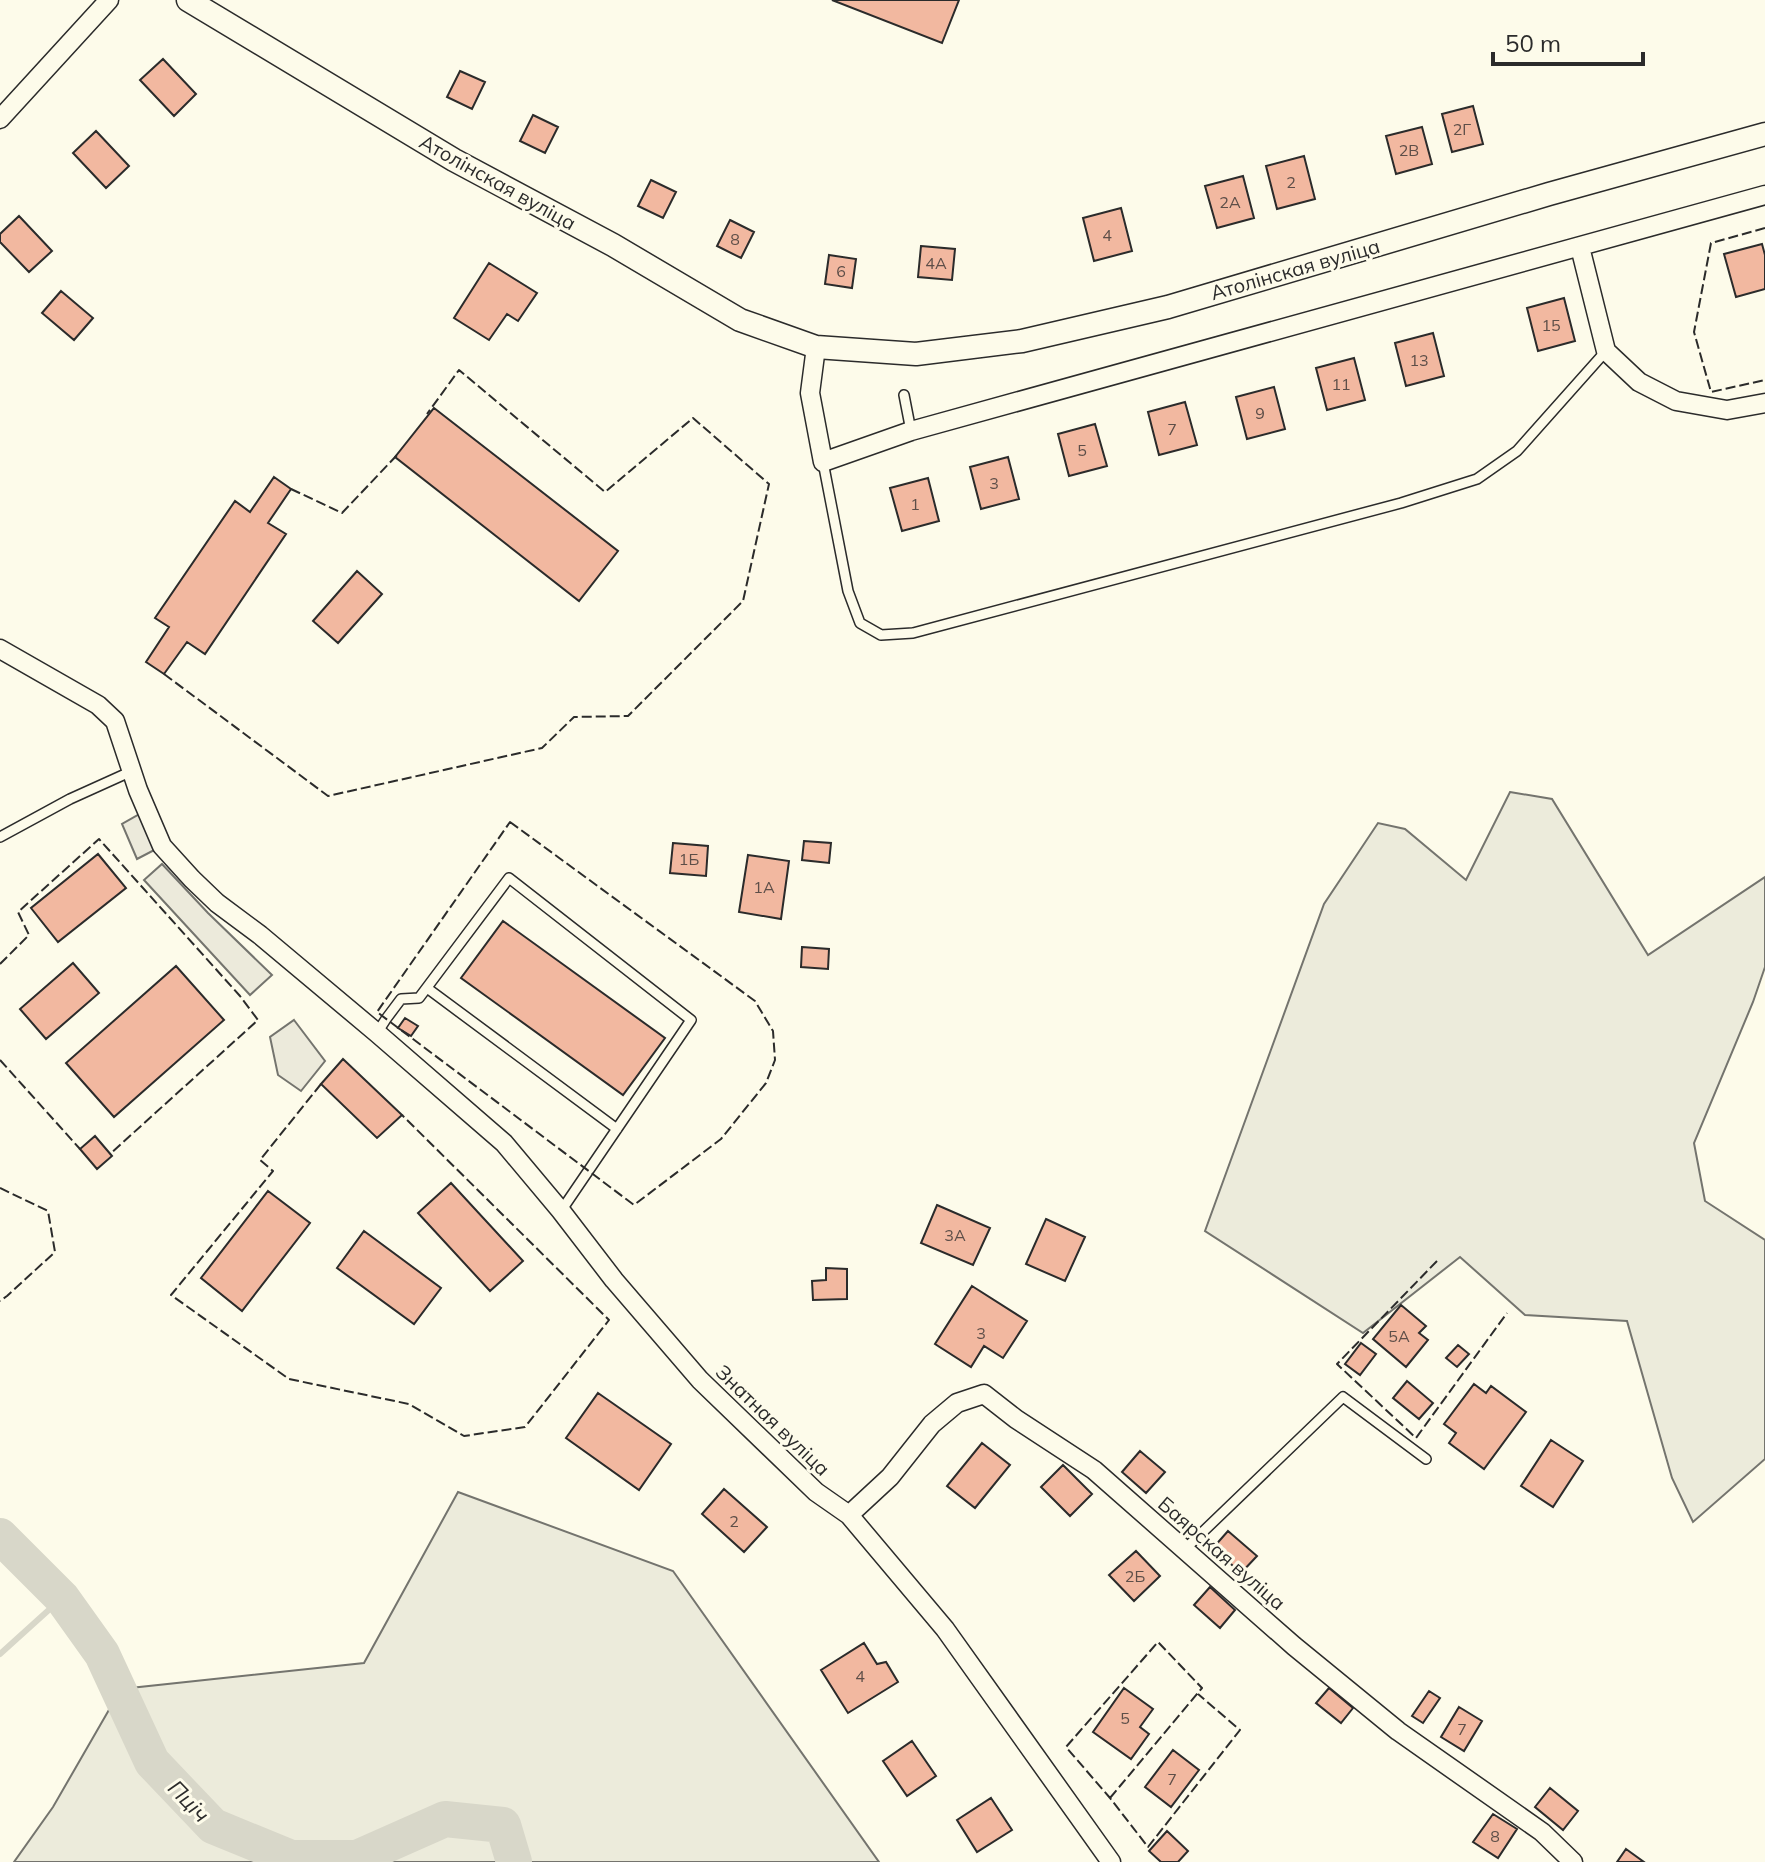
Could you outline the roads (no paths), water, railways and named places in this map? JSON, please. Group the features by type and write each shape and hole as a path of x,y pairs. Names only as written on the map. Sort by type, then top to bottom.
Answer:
{"street":[{"path":"0,119 109,0"},
{"name":"Атолінская вуліца","path":"188,0 454,160 613,245 740,320 816,347 916,354 1022,341 1168,307 1549,194 1765,134"},
{"path":"816,347 810,393 823,462 911,431 1765,195"},
{"path":"1580,247 1606,351 1639,382 1676,401 1727,410 1765,403"},
{"name":"Знатная вуліца","path":"0,649 98,705 115,721 145,811 162,846 192,879 504,1143 614,1280 700,1380 816,1492 849,1515 945,1629 1111,1862"},
{"name":"Баярская вуліца","path":"849,1515 890,1477 932,1424 957,1403 984,1394 1094,1470 1294,1646 1398,1731 1542,1832 1573,1862"}],"lane":[{"path":"823,462 848,591 860,623 881,635 913,633 1386,507 1477,479 1517,451 1606,351"},
{"path":"904,395 911,431"},
{"path":"0,837 70,799 132,771"},
{"path":"377,1033 401,999 419,998 509,878 691,1020 561,1211"},
{"path":"427,988 617,1129"},
{"path":"1185,1549 1343,1397 1426,1459"}],"waterway":[{"name":"Пціч","path":"0,1536 62,1598 102,1654 152,1762 213,1826 291,1858 357,1858 445,1819 503,1825 514,1862"},
{"path":"0,1654 62,1598"}]}
